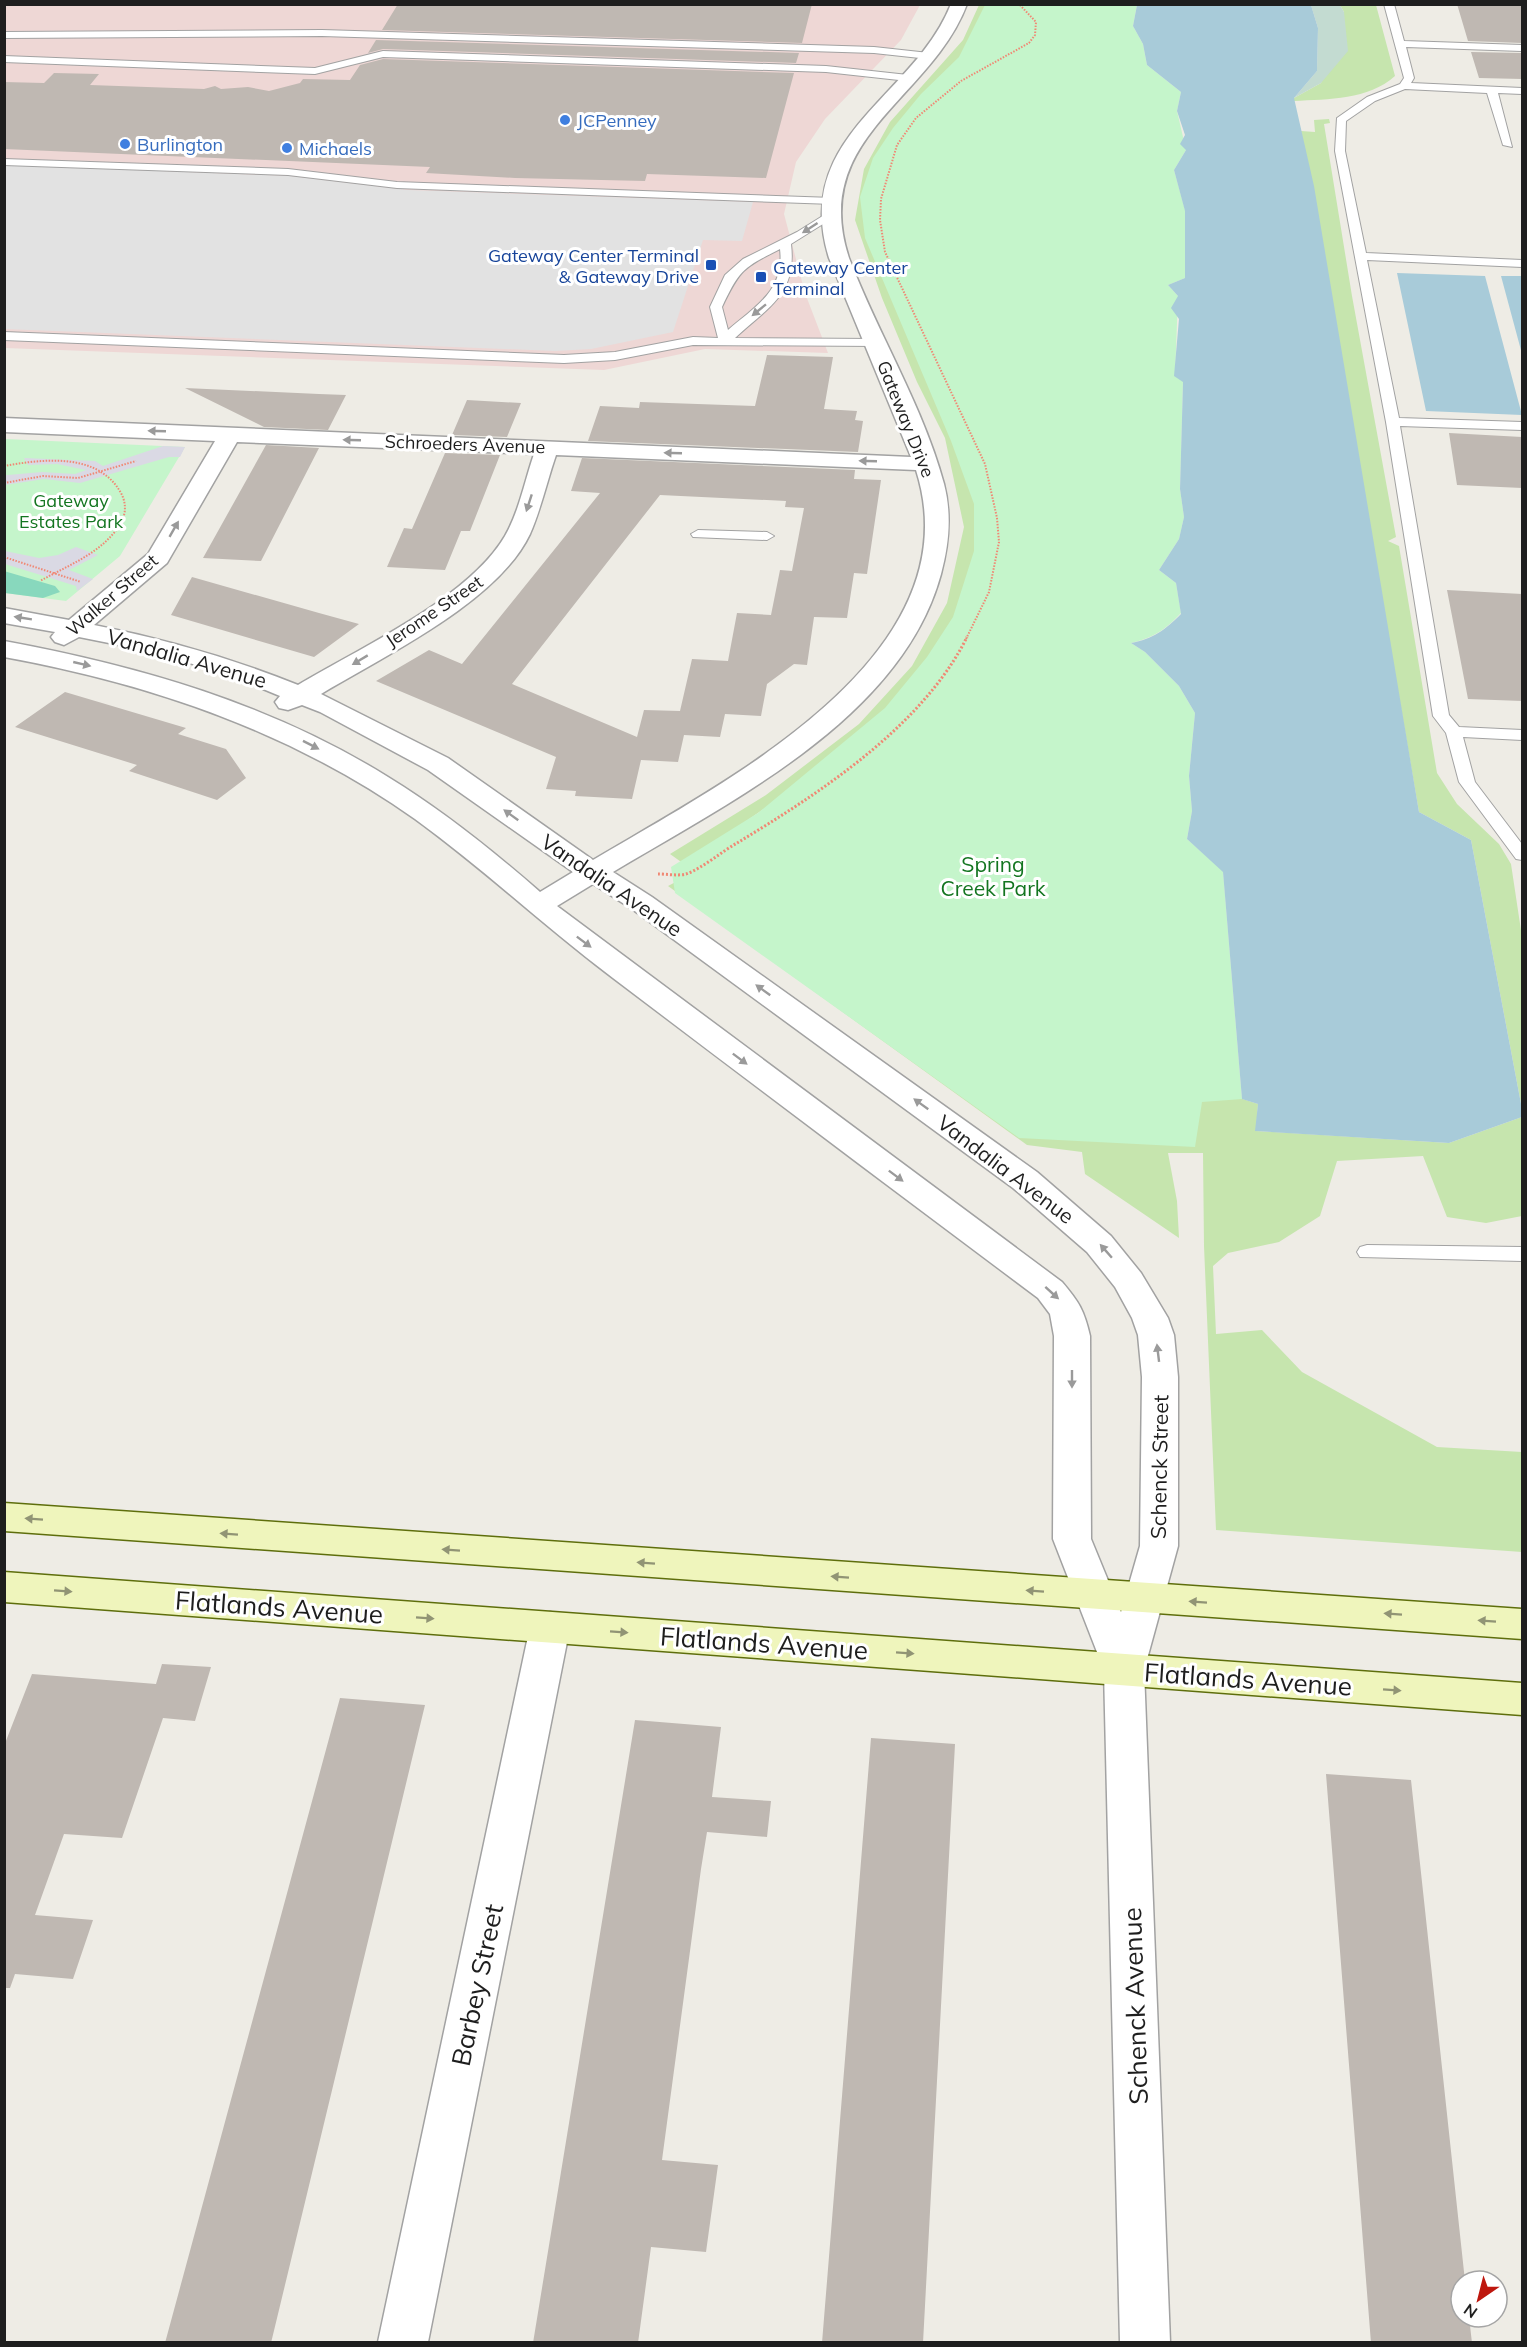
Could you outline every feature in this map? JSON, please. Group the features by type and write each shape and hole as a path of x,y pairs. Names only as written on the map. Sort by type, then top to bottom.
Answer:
{"main road":[{"path":"4,1517 1522,1624"},
{"name":"Flatlands Avenue","path":"4,1587 1522,1700"}],"street":[{"name":"Gateway Drive","path":"538,905 776,760 838,711 883,662 914,614 924,591 933,558 938,526 932,484 926,464 836,250 833,207 838,174 850,147 866,125 929,56 949,30 959,4"},
{"name":"Schroeders Avenue","path":"4,425 926,464"},
{"name":"Walker Street","path":"42,655 158,558 230,434"},
{"name":"Jerome Street","path":"259,720 424,621 481,581 503,557 518,534 548,448"},
{"name":"Vandalia Avenue","path":"4,615 76,627 185,653 302,694 366,724 438,764 642,903 1025,1180 1100,1244 1117,1264 1140,1299"},
{"name":"Vandalia Avenue","path":"4,649 42,655 137,678 259,720 378,782 510,879 567,929 1050,1290 1067,1311 1070,1321 1073,1350 1072,1539 1093,1595"},
{"name":"Schenck Street","path":"1124,1670 1159,1546 1160,1377 1156,1335 1140,1299"},
{"path":"1093,1595 1124,1670"},
{"name":"Barbey Street","path":"403,2343 550,1627"},
{"name":"Schenck Avenue","path":"1124,1670 1145,2343"}],"lane":[{"path":"1389,4 1409,78 1404,86"},
{"path":"4,35 322,33 874,50 929,56"},
{"path":"1399,44 1522,48"},
{"path":"4,59 315,71 383,54 834,70 908,78"},
{"path":"1522,91 1404,86 1365,102 1341,120 1340,150 1393,422 1441,716 1454,732 1467,782 1522,855"},
{"path":"1492,91 1508,145"},
{"path":"4,162 288,172 397,185 833,207"},
{"path":"725,340 717,308 728,281 747,261 785,242 833,207"},
{"path":"725,340 761,309 782,287 789,267 785,242"},
{"path":"1362,256 1522,263"},
{"path":"4,336 564,359 615,356 679,343 725,340 875,342"},
{"path":"1393,422 1522,426"},
{"path":"698,534 767,536"},
{"path":"1454,732 1522,735"},
{"path":"1367,1252 1522,1254"}],"path":[{"path":"4,483 43,476 78,478 144,459"},
{"path":"4,466 52,462 86,465 102,471 121,491 126,511 123,522 114,533 94,552 40,581"},
{"path":"4,557 87,584"}],"shaded area":[{"path":"5,5 920,5 901,40 825,119 796,162 784,214 805,293 828,353 705,349 604,370 5,348"},
{"path":"5,165 290,176 408,190 753,202 742,241 703,240 673,332 591,349 555,351 5,329"},
{"path":"163,446 185,447 180,457 169,457 80,483 44,479 5,485 5,475 42,472 75,474 86,470 57,464 28,465 24,458 95,461 103,466"},
{"path":"76,547 98,555 69,570 93,579 77,591 76,586 5,564 5,551 39,558 58,555"}],"green space":[{"path":"979,5 1012,5 972,476 982,533 960,621 909,694 842,755 684,864 670,854 766,795 859,724 912,666 947,603 964,527 945,438 917,382 882,298 855,220 864,169 890,122 963,40"},
{"name":"Spring Creek Park","path":"985,5 1137,5 1133,26 1143,44 1147,65 1181,92 1177,111 1186,150 1174,170 1185,210 1185,278 1168,285 1178,296 1175,376 1183,381 1180,489 1184,517 1179,539 1159,570 1176,583 1181,613 1158,632 1146,639 1131,643 1145,652 1179,686 1195,713 1189,776 1192,811 1187,839 1223,871 1242,1099 1202,1102 1195,1147 1019,1138 675,893 671,867 758,813 885,708 927,657 953,617 974,551 974,504 951,441 865,238 860,197 873,158 893,128 921,94 959,57"},
{"path":"1311,5 1340,5 1344,12 1348,51 1321,83 1294,98 1317,71 1318,28"},
{"path":"1340,5 1376,5 1395,76 1373,90 1348,97 1294,101 1294,98 1321,83 1344,12"},
{"path":"1329,119 1330,123 1324,124 1352,296 1396,537 1388,541 1399,546 1437,773 1457,804 1499,844 1511,864 1522,937 1522,1109 1471,840 1419,812 1301,131 1315,132 1314,120"},
{"name":"Gateway Estates Park","path":"5,439 185,447 120,556 66,601 5,593"},
{"path":"4,571 55,586 60,592 43,598 5,593"},
{"path":"691,874 1215,1090 1258,1104 1256,1131 1449,1143 1522,1117 1522,1216 1486,1223 1447,1217 1423,1156 1337,1161 1320,1216 1279,1242 1228,1253 1213,1266 1216,1334 1262,1330 1302,1372 1437,1447 1522,1452 1522,1552 1216,1530 1204,1246 1203,1153 1168,1153 1177,1201 1179,1238 1085,1174 1082,1152 1027,1145 668,886"}],"water":[{"path":"1137,5 1311,5 1318,28 1317,71 1294,98 1314,186 1419,812 1471,840 1522,1109 1522,1117 1449,1143 1255,1131 1258,1104 1242,1099 1223,872 1187,839 1192,811 1189,776 1195,713 1179,686 1145,652 1131,643 1158,633 1181,614 1176,583 1159,570 1179,539 1184,517 1180,489 1183,382 1174,376 1179,319 1171,308 1178,296 1168,285 1185,278 1185,211 1174,170 1186,150 1180,144 1185,135 1177,111 1181,92 1147,65 1143,44 1133,26"},
{"path":"1397,273 1485,276 1522,415 1426,411"},
{"path":"1501,276 1522,276 1522,354"}],"building":[{"path":"398,4 812,4 802,43 382,30"},
{"path":"1457,4 1522,4 1522,43 1468,41"},
{"path":"376,40 799,53 796,63 383,49 368,53"},
{"path":"1471,52 1522,53 1522,79 1479,78"},
{"path":"383,59 794,73 766,178 647,174 645,181 515,178 426,173 430,167 4,149 4,82 44,83 54,73 99,74 90,85 204,89 215,86 221,89 248,87 269,91 300,83 303,79 350,80 360,65"},
{"path":"767,355 833,357 824,409 857,411 855,420 863,421 858,452 588,441 600,406 639,408 640,402 755,406"},
{"path":"185,388 346,395 328,430 264,427"},
{"path":"467,400 521,403 507,437 452,435"},
{"path":"1449,433 1522,437 1522,488 1457,485"},
{"path":"266,445 319,448 261,561 203,558"},
{"path":"445,453 500,455 470,531 461,531 445,570 387,567 404,528 412,529"},
{"path":"582,458 855,470 854,479 881,480 867,574 854,573 847,618 814,617 807,665 794,664 767,684 761,716 725,714 720,737 684,735 678,762 641,760 632,799 575,796 576,791 546,789 556,757 376,681 429,650 462,664 600,493 571,491","holes":["660,495 786,501 785,507 804,508 792,571 780,570 771,615 737,613 728,661 692,659 680,711 644,710 637,737 512,684"]},
{"path":"192,577 359,624 314,657 171,615"},
{"path":"1447,590 1522,594 1522,701 1468,699"},
{"path":"65,692 186,728 178,734 226,749 246,778 217,800 129,771 137,765 15,727"},
{"path":"162,1664 211,1667 195,1721 163,1718 122,1838 64,1834 35,1915 93,1920 73,1979 15,1974 10,1988 4,1988 4,1746 32,1674 156,1684"},
{"path":"340,1698 425,1705 271,2343 165,2343"},
{"path":"635,1720 721,1727 712,1797 771,1801 767,1837 707,1832 701,1869 662,2160 718,2165 706,2252 651,2247 638,2343 533,2343"},
{"path":"871,1738 955,1744 923,2343 822,2343"},
{"path":"1326,1774 1411,1780 1464,2269 1449,2269 1449,2329 1470,2329 1472,2343 1371,2343"}],"place":[{"name":"JCPenney","path":"565,120"},
{"name":"Burlington","path":"125,144"},
{"name":"Michaels","path":"287,148"},
{"name":"Gateway Center Terminal & Gateway Drive","path":"711,265"},
{"name":"Gateway Center Terminal","path":"761,277"}]}
